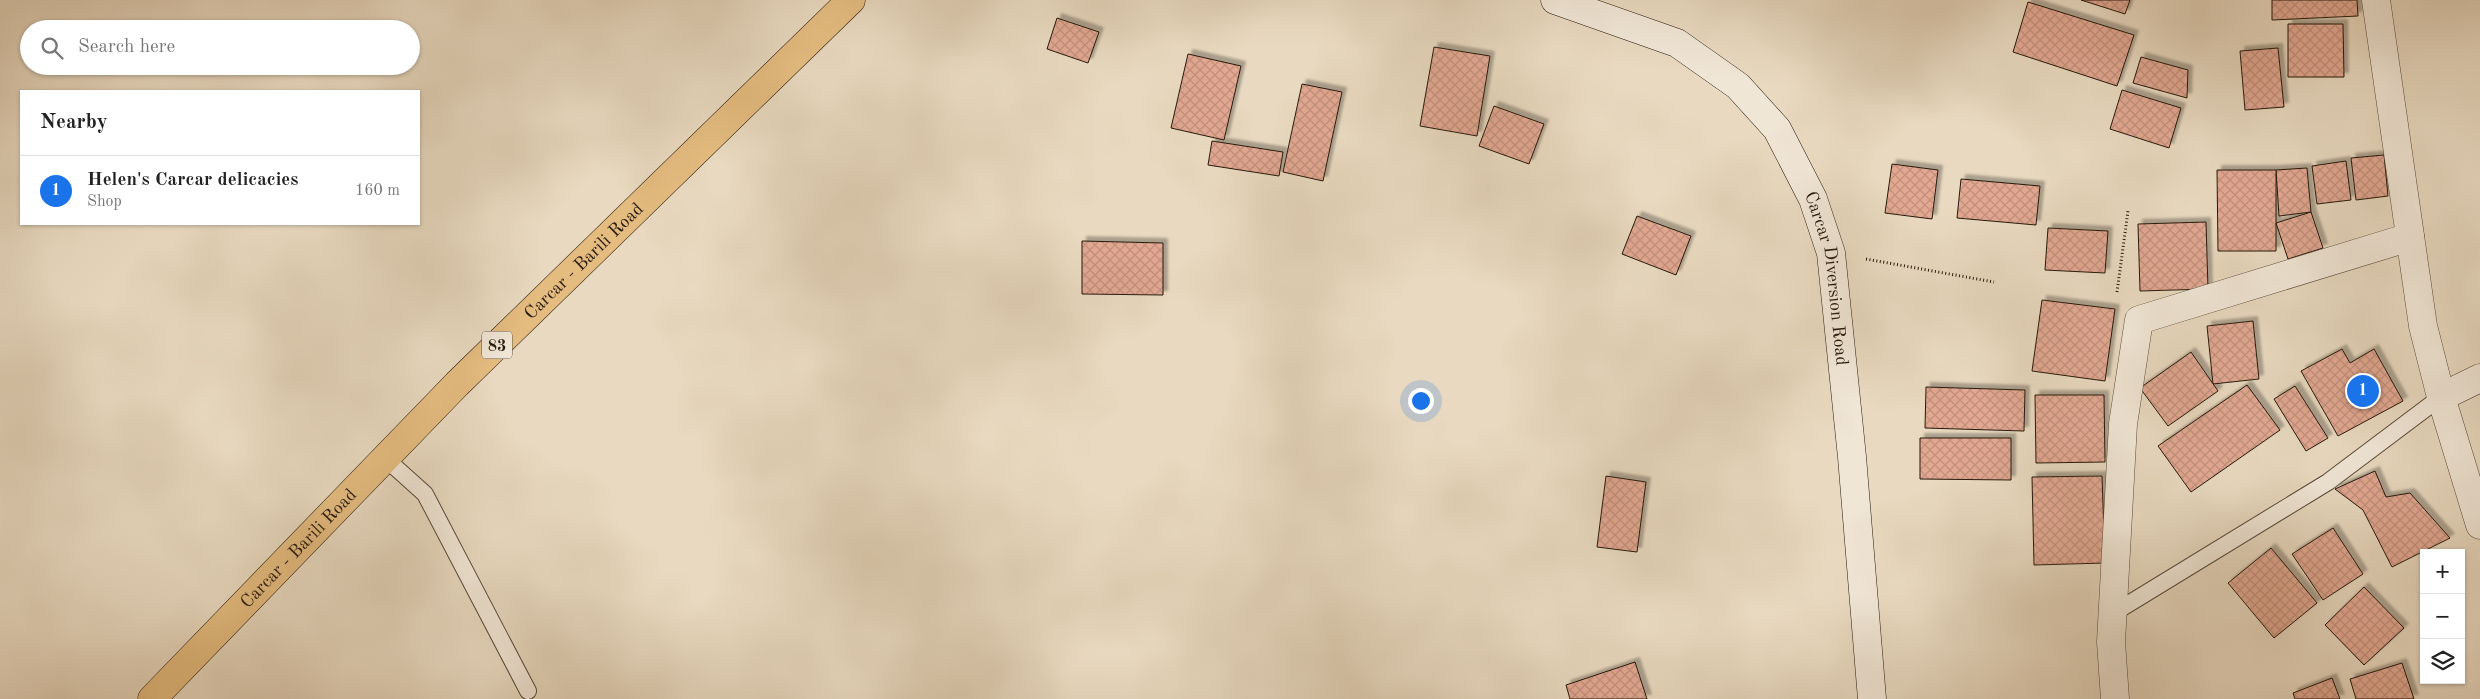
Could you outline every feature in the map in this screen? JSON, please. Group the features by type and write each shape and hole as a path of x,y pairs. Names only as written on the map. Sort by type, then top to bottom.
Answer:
{"highway":[{"name":"Carcar - Barili Road","path":"152,699 471,370 851,0"}],"street":[{"name":"Carcar Diversion Road","path":"1555,0 1677,42 1738,86 1777,129 1813,199 1831,253 1852,457 1872,699"},
{"path":"2376,0 2423,326 2440,397 2480,526"},
{"path":"2115,699 2111,642 2123,424 2138,320 2410,238"},
{"path":"2440,397 2480,378"}],"lane":[{"path":"2112,614 2328,482 2440,397"},
{"path":"385,458 425,494 528,691"}],"path":[{"path":"2128,211 2117,293 2138,320"},
{"path":"1831,253 1994,282"}],"building":[{"path":"2081,0 2130,0 2125,14"},
{"path":"2272,0 2357,0 2358,16 2272,20"},
{"path":"2028,2 2134,35 2117,86 2013,52"},
{"path":"1057,18 1099,32 1088,63 1047,49"},
{"path":"2288,24 2343,24 2344,77 2288,77"},
{"path":"1434,47 1490,56 1477,136 1420,126"},
{"path":"2278,48 2284,107 2245,110 2240,51"},
{"path":"1188,54 1241,66 1224,140 1171,128"},
{"path":"2141,57 2188,70 2187,98 2133,83"},
{"path":"1302,84 1342,92 1323,181 1283,172"},
{"path":"2122,90 2181,108 2169,148 2110,129"},
{"path":"1494,106 1544,124 1529,164 1479,146"},
{"path":"1212,141 1283,152 1279,176 1208,165"},
{"path":"2384,155 2388,196 2356,200 2351,158"},
{"path":"2346,161 2351,200 2317,204 2312,166"},
{"path":"1892,164 1938,170 1932,219 1885,213"},
{"path":"2307,168 2311,212 2279,216 2276,170"},
{"path":"2217,170 2276,170 2276,251 2218,251"},
{"path":"1961,179 2040,186 2036,225 1957,218"},
{"path":"2311,212 2323,248 2288,259 2276,223"},
{"path":"1637,216 1691,236 1676,275 1622,254"},
{"path":"2206,222 2208,289 2140,291 2138,224"},
{"path":"2048,228 2108,231 2105,273 2045,270"},
{"path":"1082,241 1163,243 1163,295 1082,294"},
{"path":"2042,300 2115,309 2105,381 2032,371"},
{"path":"2253,321 2259,379 2213,384 2207,326"},
{"path":"2342,349 2350,363 2374,349 2403,401 2338,436 2301,371"},
{"path":"2191,352 2218,391 2168,426 2140,388"},
{"path":"2247,385 2280,430 2191,492 2158,446"},
{"path":"2295,386 2328,438 2306,451 2274,399"},
{"path":"1926,387 2025,390 2024,431 1925,428"},
{"path":"2035,395 2104,395 2105,462 2036,463"},
{"path":"1920,438 2011,438 2011,480 1920,479"},
{"path":"2375,471 2386,497 2410,493 2450,538 2428,549 2420,549 2420,553 2392,567 2363,510 2335,489"},
{"path":"1606,476 1646,482 1637,552 1597,547"},
{"path":"2102,476 2105,563 2034,565 2032,477"},
{"path":"2333,528 2363,574 2323,600 2292,554"},
{"path":"2271,548 2317,603 2274,638 2228,583"},
{"path":"2364,587 2404,628 2364,665 2325,625"},
{"path":"1635,662 1647,699 1570,699 1566,685"},
{"path":"2402,663 2414,699 2356,699 2350,679"},
{"path":"2332,678 2340,699 2295,699 2293,693"}],"place":[{"name":"Helen's Carcar delicacies","path":"2363,391"}]}
